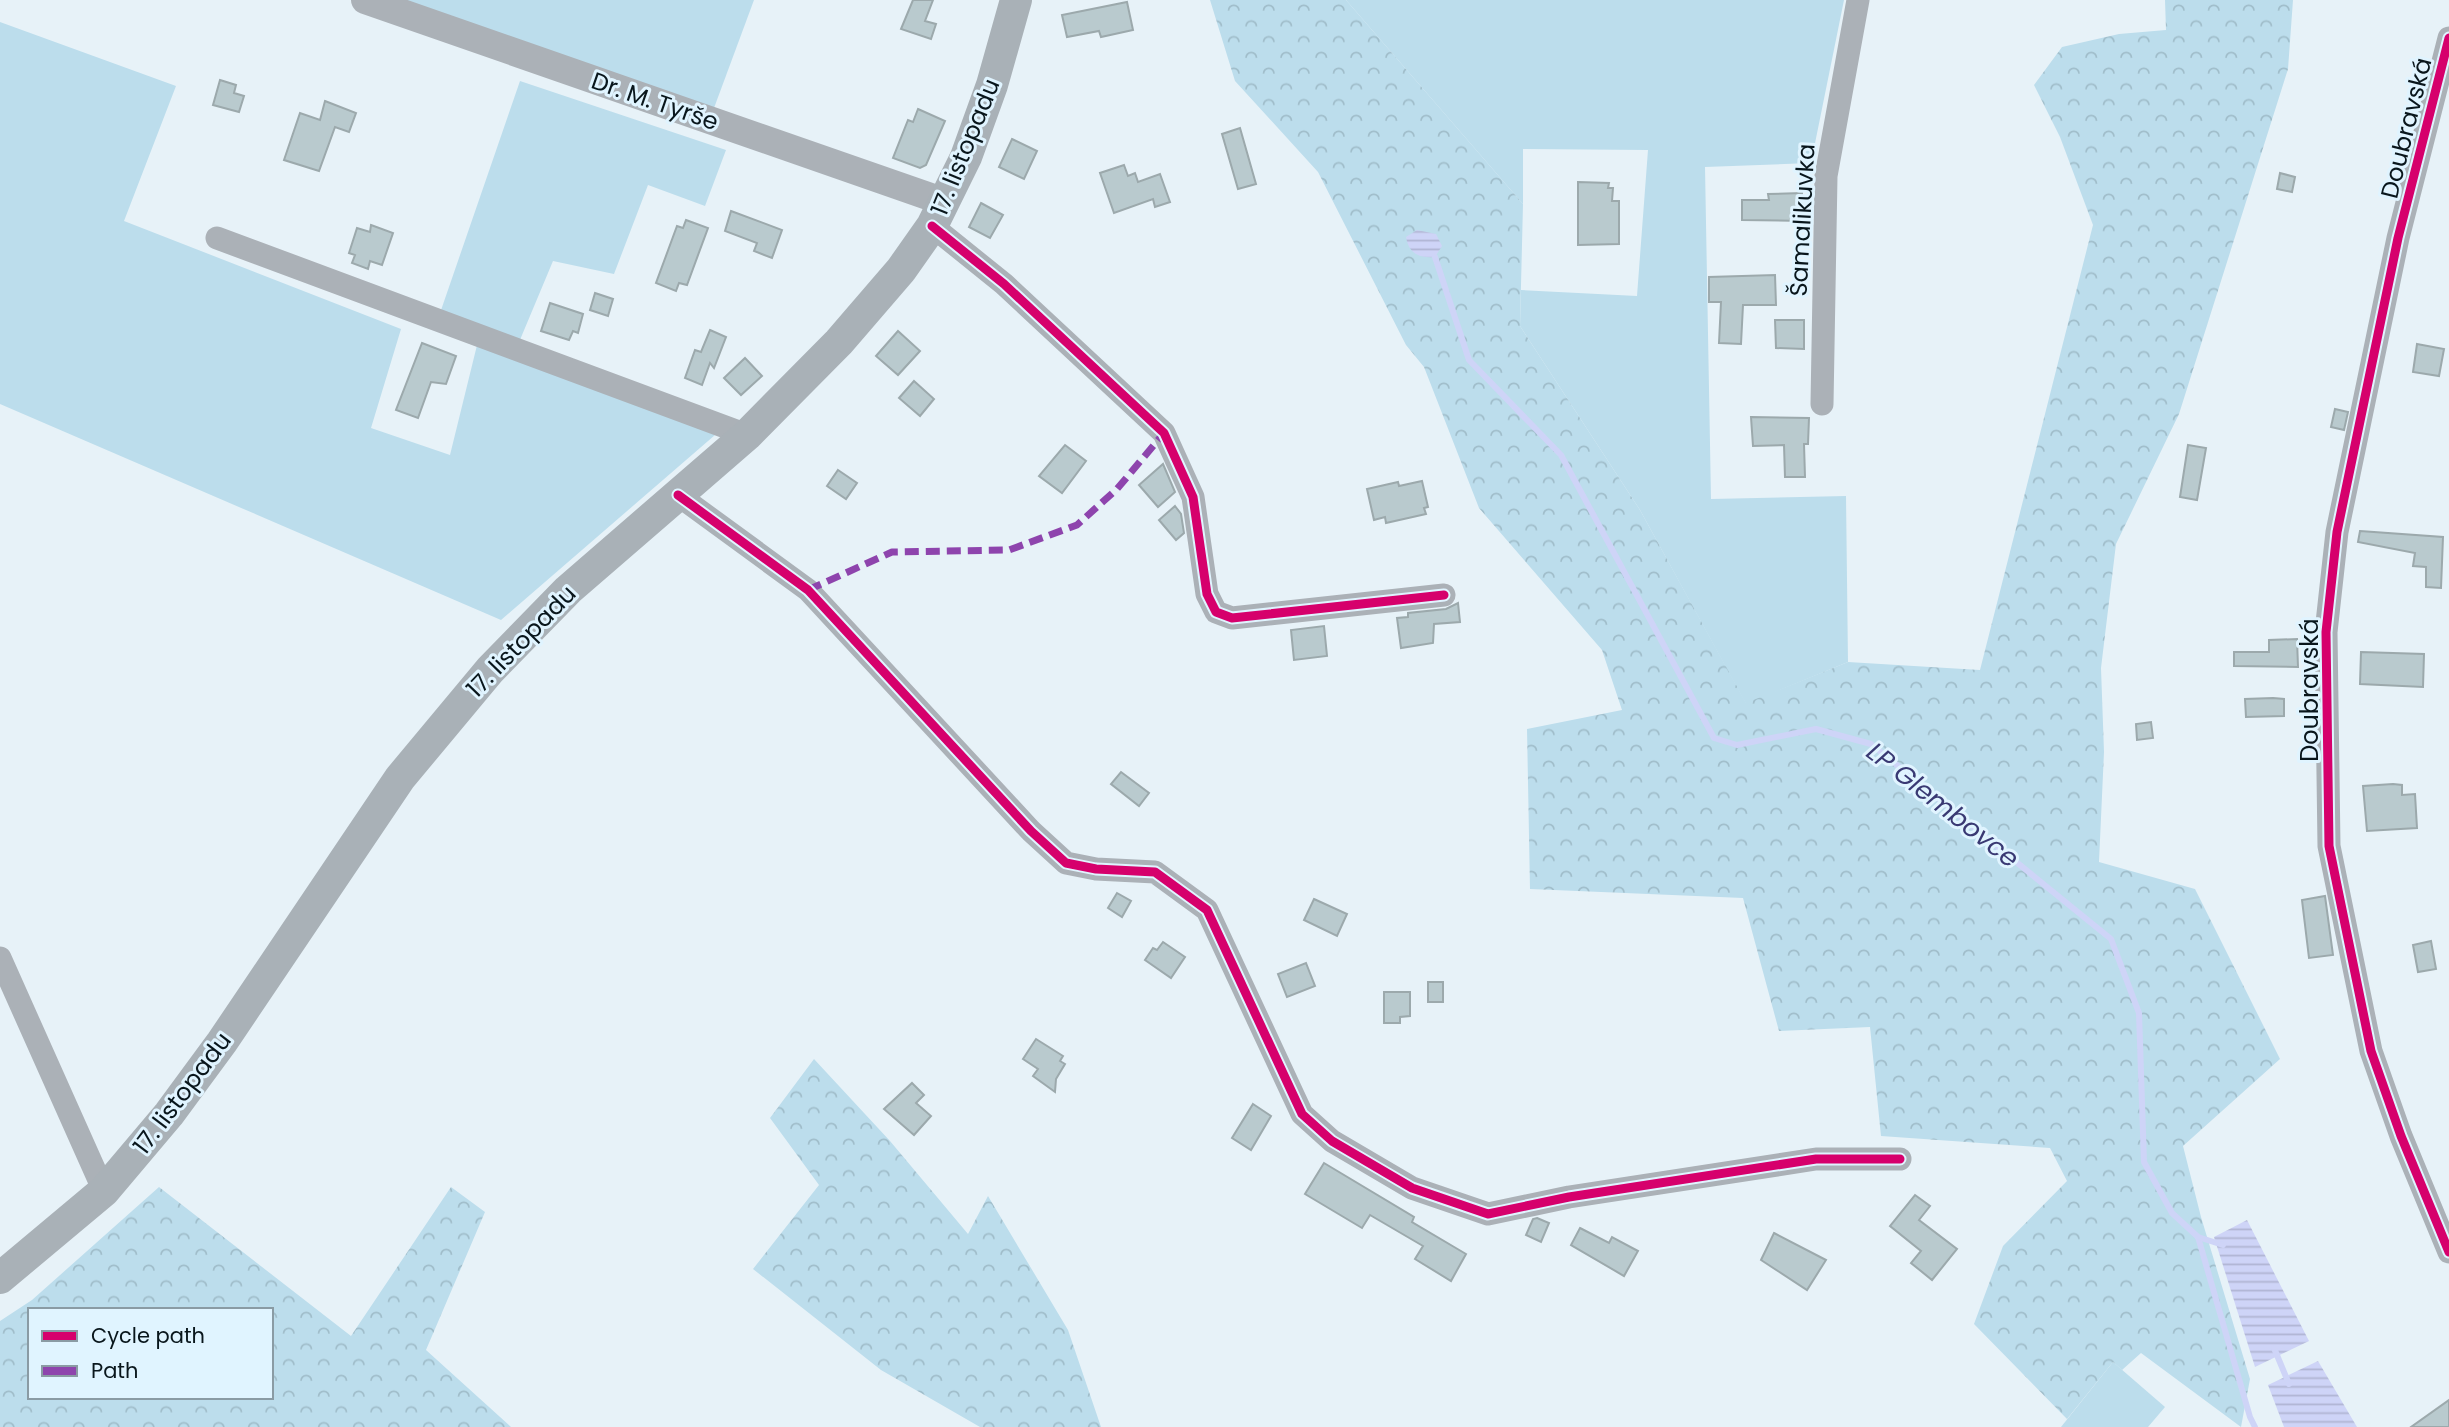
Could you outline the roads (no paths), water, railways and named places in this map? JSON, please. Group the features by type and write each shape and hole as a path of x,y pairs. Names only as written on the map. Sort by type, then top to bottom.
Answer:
{"main road":[{"name":"17. listopadu","path":"0,1278 104,1191 203,1069 363,830 441,726 490,670 568,590 747,435 839,342 901,271 939,214 983,112 1016,0"}],"street":[{"name":"Dr. M. Tyrše","path":"365,0 939,214"},
{"name":"Šamalikuvka","path":"1822,404 1826,176 1858,0"},
{"name":"Doubravská","path":"2448,45 2398,238 2337,532 2326,632 2329,846 2371,1052 2401,1136 2449,1252"},
{"path":"939,214 1004,284 1164,433 1194,497 1207,594 1216,612 1232,618 1444,595"},
{"path":"217,238 747,435"},
{"path":"678,495 808,590 1031,831 1066,863 1096,869 1155,872 1207,910 1302,1114 1332,1141 1412,1188 1488,1214 1569,1197 1816,1159 1900,1158"},
{"path":"0,958 104,1191"}],"waterway":[{"name":"LP Glembovce","path":"1435,257 1469,360 1561,455 1714,738 1737,745 1816,729 1871,744 2111,939 2139,1013 2144,1162 2172,1213 2198,1237 2255,1427"},
{"path":"2198,1237 2223,1245"},
{"path":"2274,1348 2289,1384"}]}
